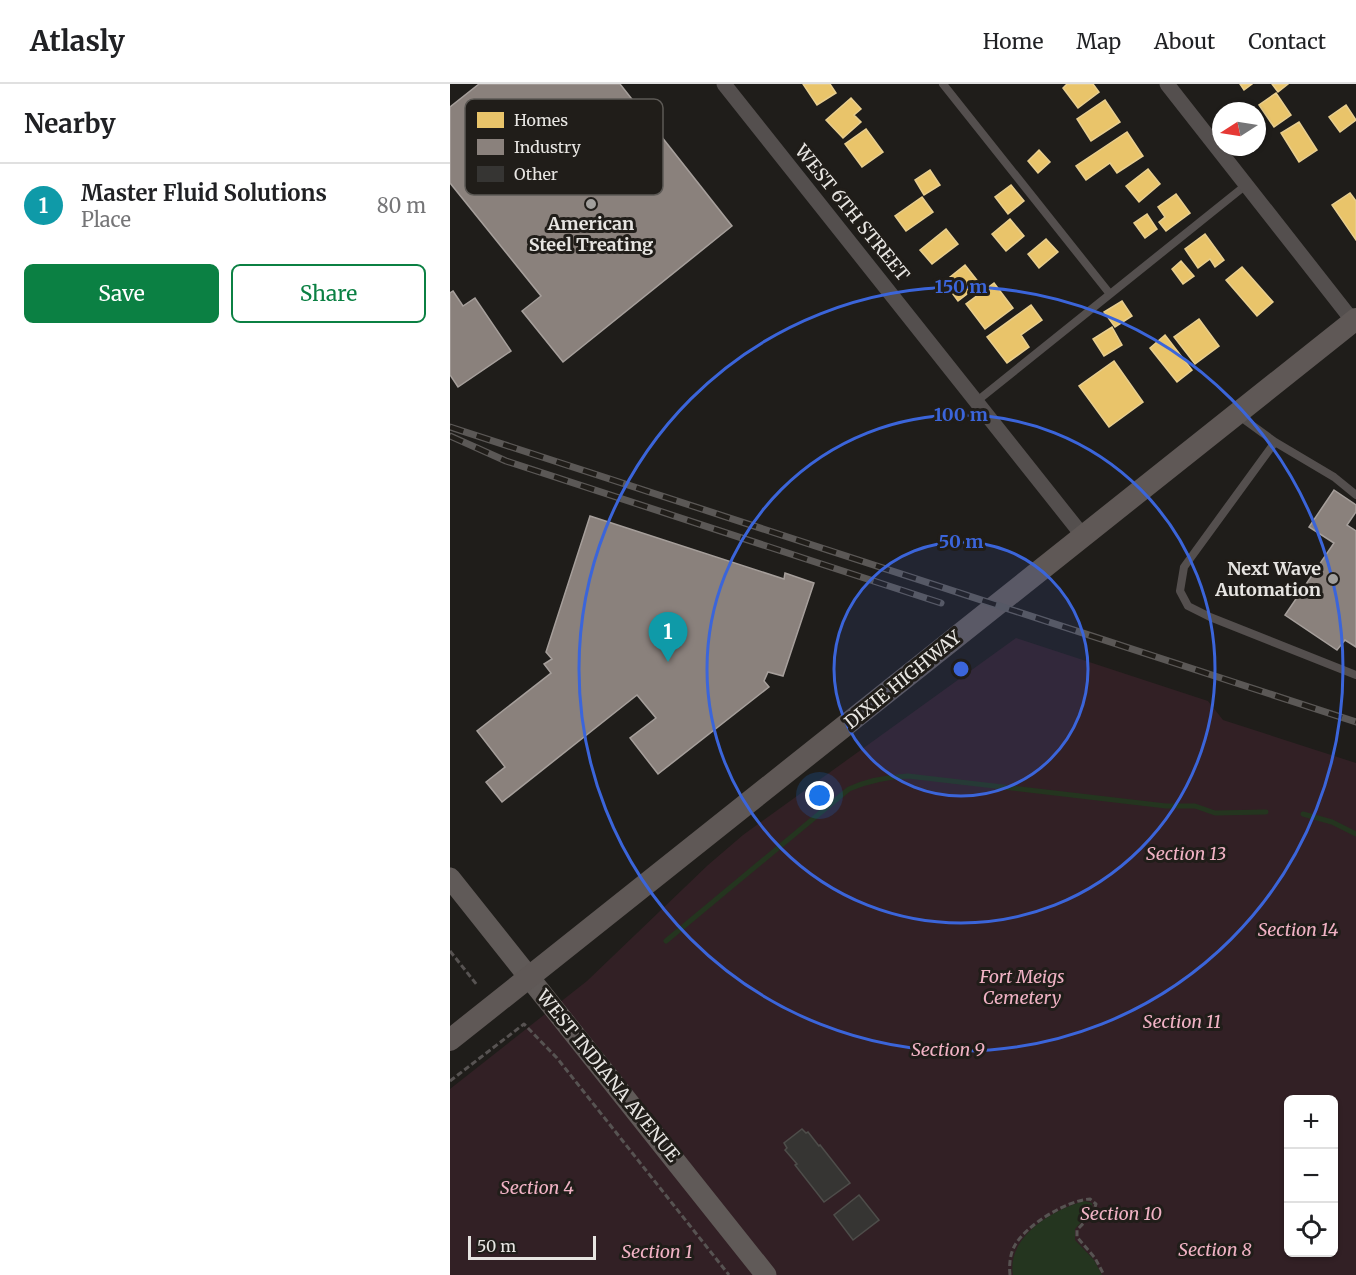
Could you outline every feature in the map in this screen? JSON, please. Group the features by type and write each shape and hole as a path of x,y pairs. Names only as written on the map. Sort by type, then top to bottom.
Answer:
{"main road":[{"name":"DIXIE HIGHWAY","path":"450,1040 1355,320"},
{"name":"WEST INDIANA AVENUE","path":"450,878 765,1275"}],"street":[{"name":"WEST 6TH STREET","path":"724,84 1083,536"},
{"path":"1167,84 1355,320"}],"lane":[{"path":"944,84 1110,294"},
{"path":"977,401 1246,185"},
{"path":"1237,414 1275,442 1334,477 1356,495"},
{"path":"1275,442 1185,567 1180,591 1188,606 1210,617 1356,675"}],"path":[{"path":"450,951 477,986"},
{"path":"450,1081 524,1024 557,1058 729,1275"},
{"path":"1010,1275 1011,1255 1018,1240 1025,1233 1050,1214 1070,1204 1090,1199 1096,1204 1096,1209 1077,1230 1077,1237 1095,1258 1104,1275"}],"green space":[{"name":"Fort Meigs Cemetery","path":"1016,638 1208,701 1223,720 1356,763 1356,1275 450,1275 450,1089 587,981 708,865 743,835"}],"shaded area":[{"path":"1085,1201 1092,1203 1093,1209 1075,1229 1075,1240 1094,1260 1102,1275 1013,1275 1013,1261 1024,1237 1046,1218"}],"building: Homes":[{"path":"803,84 830,84 836,93 817,105"},
{"path":"1067,84 1093,84 1099,92 1078,108 1063,88"},
{"path":"1240,84 1252,84 1244,90"},
{"path":"1272,84 1288,84 1278,92"},
{"path":"1276,93 1291,115 1274,127 1266,115 1266,102 1263,102"},
{"path":"851,98 861,109 854,115 861,122 843,138 826,120"},
{"path":"1105,100 1120,122 1091,141 1077,119"},
{"path":"1346,105 1356,120 1340,132 1329,117"},
{"path":"1299,122 1317,150 1299,162 1281,133"},
{"path":"866,129 883,152 862,167 845,144"},
{"path":"1127,132 1143,156 1117,173 1110,163 1086,180 1076,166"},
{"path":"1039,150 1050,162 1038,173 1028,161"},
{"path":"1148,169 1160,184 1139,202 1126,186"},
{"path":"930,170 940,185 924,195 915,180"},
{"path":"1011,185 1024,201 1008,214 995,197"},
{"path":"1350,193 1356,201 1356,240 1332,205"},
{"path":"1176,194 1190,213 1166,231 1159,222 1165,217 1158,207"},
{"path":"922,197 933,212 906,231 895,216"},
{"path":"1147,214 1157,229 1145,238 1134,223"},
{"path":"1010,219 1024,236 1006,251 992,234"},
{"path":"946,229 958,244 932,264 920,250"},
{"path":"1205,234 1224,260 1215,267 1210,259 1198,268 1185,249"},
{"path":"1046,239 1058,252 1039,268 1028,254"},
{"path":"1181,261 1194,276 1183,284 1172,269"},
{"path":"965,265 980,284 958,301 944,282"},
{"path":"1242,267 1273,302 1257,316 1226,280"},
{"path":"994,283 1013,308 985,329 966,304"},
{"path":"1122,301 1132,316 1115,327 1104,312"},
{"path":"1031,305 1042,320 1021,335 1029,347 1007,363 987,337"},
{"path":"1199,319 1219,346 1195,364 1174,337"},
{"path":"1112,327 1122,345 1104,356 1093,339"},
{"path":"1165,335 1192,370 1177,382 1150,348"},
{"path":"1114,361 1143,402 1109,427 1079,386"}],"building: Industry":[{"name":"American Steel Treating","path":"479,84 620,84 632,99 465,99 465,195 663,195 663,139 732,226 563,362 522,311 541,296 450,183 450,107"},
{"path":"453,291 463,306 475,298 511,351 458,387 450,375 450,293"},
{"name":"Next Wave Automation","path":"1334,490 1356,505 1356,512 1347,525 1356,531 1356,647 1345,640 1337,650 1285,615 1334,543 1309,527"},
{"path":"590,516 784,579 785,573 814,583 783,676 768,672 764,681 769,687 658,774 630,738 656,718 637,695 502,802 486,782 505,767 477,731 551,673 544,664 552,659 546,652"}],"building: Other":[{"path":"802,1129 820,1145 850,1183 824,1202 785,1150 787,1148 784,1143"},
{"path":"859,1195 879,1220 853,1240 834,1215"}],"waterway":[{"path":"666,941 849,789 864,783 908,776 1166,806 1195,806 1215,813 1266,812"},
{"path":"1303,814 1332,822 1356,834"}],"railway":[{"path":"450,427 1356,722"},
{"path":"450,436 506,461 941,603"}],"place":[{"name":"American Steel Treating","path":"591,204"},
{"name":"Next Wave Automation","path":"1333,579"},
{"name":"Master Fluid Solutions","path":"668,662"}],"park label":[{"name":"Section 13","path":"1186,854"},
{"name":"Section 14","path":"1298,930"},
{"name":"Section 11","path":"1182,1022"},
{"name":"Section 9","path":"948,1050"},
{"name":"Section 4","path":"537,1188"},
{"name":"Section 10","path":"1121,1214"},
{"name":"Section 8","path":"1215,1250"},
{"name":"Section 1","path":"657,1252"}]}
